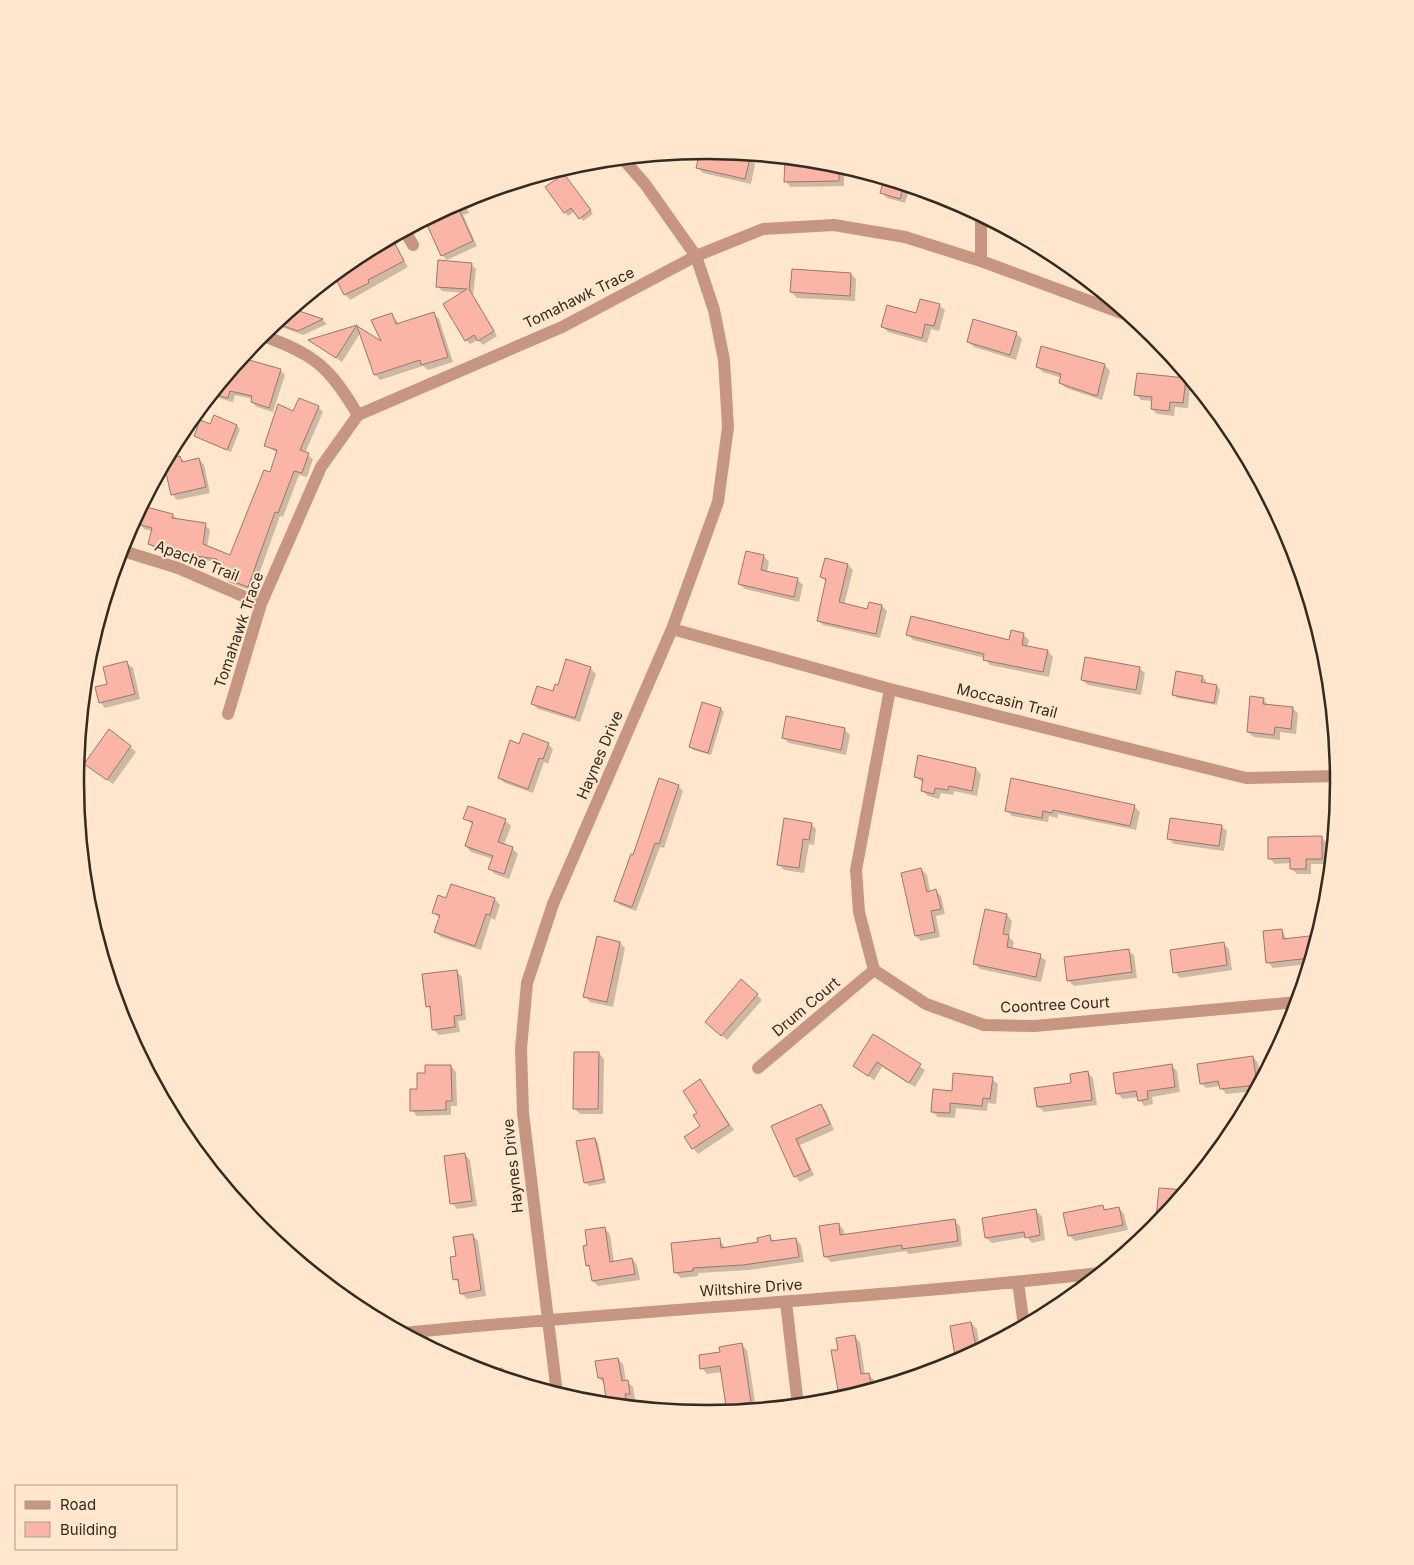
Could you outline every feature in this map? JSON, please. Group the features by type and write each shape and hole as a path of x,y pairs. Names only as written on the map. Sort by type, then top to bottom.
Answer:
{"street":[{"name":"Haynes Drive","path":"556,1387 523,1113 520,1049 528,983 553,904 672,629 718,502 728,427 724,360 714,310 696,256 645,184 628,165"},
{"path":"981,223 982,261"},
{"name":"Tomahawk Trace","path":"228,714 262,604 321,467 358,415 562,328 696,256 763,229 834,225 904,237 982,261 1112,309"},
{"path":"408,236 413,245"},
{"path":"270,339 310,356 338,382 358,415"},
{"name":"Apache Trail","path":"128,552 178,568 262,604"},
{"name":"Moccasin Trail","path":"672,629 890,688 1246,778 1330,776"},
{"path":"874,970 859,912 856,870 890,688"},
{"name":"Coontree Court","path":"874,970 926,1004 984,1025 1035,1026 1290,1003"},
{"name":"Drum Court","path":"758,1068 874,970"},
{"name":"Wiltshire Drive","path":"414,1332 547,1319 786,1302 1090,1274"},
{"path":"1018,1282 1023,1319"},
{"path":"786,1302 797,1399"}],"building":[{"path":"698,159 749,161 745,179 696,168"},
{"path":"785,165 839,173 839,181 784,182"},
{"path":"565,176 591,210 579,219 571,208 564,213 545,187 560,177"},
{"path":"882,184 902,191 900,199 880,193"},
{"path":"460,211 473,241 441,256 428,226"},
{"path":"395,243 404,261 368,280 369,283 344,295 337,281"},
{"path":"438,260 472,263 469,289 494,331 478,341 474,335 465,341 443,304 467,289 436,287"},
{"path":"792,269 851,273 850,296 790,292"},
{"path":"920,299 940,304 934,326 925,324 922,338 881,327 887,305 916,313"},
{"path":"299,311 323,319 298,331 283,326"},
{"path":"434,312 448,357 421,365 420,360 374,375 357,326 381,341 371,320 392,313 396,324"},
{"path":"973,319 1017,332 1010,355 967,342"},
{"path":"357,325 336,358 308,340"},
{"path":"1041,346 1105,364 1097,396 1059,383 1061,374 1036,367"},
{"path":"249,360 281,369 269,408 251,402 252,396 230,391 228,398 219,396"},
{"path":"1137,373 1180,377 1185,384 1183,403 1170,402 1169,411 1151,409 1152,397 1134,395"},
{"path":"299,398 319,406 300,450 309,453 302,473 294,471 278,513 275,512 248,587 224,578 226,572 214,567 217,559 175,553 148,544 152,528 140,525 148,507 173,514 172,518 206,523 203,544 230,555 264,470 270,472 277,450 264,446 278,404 293,411"},
{"path":"214,415 237,425 227,450 194,436 200,420 210,424"},
{"path":"180,456 182,462 199,458 206,487 171,495 166,473 176,457"},
{"path":"746,551 764,555 761,570 798,578 794,597 738,584"},
{"path":"825,558 848,564 839,602 867,609 869,602 882,605 876,634 817,621 826,579 820,577"},
{"path":"911,616 1009,640 1011,630 1024,633 1022,645 1048,650 1043,672 983,660 984,654 906,635"},
{"path":"1085,657 1140,667 1136,690 1081,680"},
{"path":"566,659 591,667 575,718 531,704 537,686 553,691 555,684 558,685"},
{"path":"127,661 135,694 99,703 95,687 107,684 103,667"},
{"path":"1176,671 1203,676 1201,682 1217,685 1214,703 1172,695"},
{"path":"1250,696 1264,698 1263,704 1293,707 1291,729 1275,727 1274,735 1247,732"},
{"path":"702,702 721,708 708,753 689,747"},
{"path":"786,716 845,728 841,750 782,738"},
{"path":"109,729 131,746 107,780 84,763"},
{"path":"523,733 549,743 543,759 539,758 528,789 498,778 510,740 519,744"},
{"path":"918,755 976,768 972,791 949,786 948,790 935,788 934,794 921,791 923,779 914,777"},
{"path":"659,778 679,785 659,844 655,843 632,907 614,901 631,854 633,855"},
{"path":"1011,778 1135,805 1130,826 1053,810 1052,813 1043,811 1042,818 1005,811"},
{"path":"468,806 506,819 498,842 513,847 504,874 488,869 493,856 465,846 473,822 463,819"},
{"path":"784,818 812,823 809,840 803,839 799,868 777,865"},
{"path":"1170,818 1222,825 1219,846 1167,839"},
{"path":"1322,836 1322,859 1306,859 1306,869 1290,869 1290,858 1268,859 1268,837"},
{"path":"921,868 927,892 936,889 941,909 931,911 935,932 915,936 901,873"},
{"path":"451,884 495,898 490,915 486,914 475,946 434,932 440,915 432,913 438,895 446,898"},
{"path":"985,909 1007,914 1003,934 1009,935 1007,947 1041,954 1036,977 973,964"},
{"path":"1282,929 1283,939 1311,936 1304,959 1266,963 1263,931"},
{"path":"597,936 620,942 607,1002 583,997"},
{"path":"1224,942 1227,965 1173,973 1170,950"},
{"path":"1129,949 1132,972 1067,981 1064,957"},
{"path":"457,970 462,1015 454,1016 455,1027 432,1030 430,1006 426,1007 422,974"},
{"path":"741,979 758,994 721,1036 705,1022"},
{"path":"873,1034 921,1064 909,1083 877,1062 868,1076 853,1066"},
{"path":"574,1052 599,1052 598,1109 573,1109"},
{"path":"1253,1056 1256,1077 1251,1086 1220,1089 1218,1081 1200,1084 1197,1064"},
{"path":"1172,1064 1175,1087 1147,1091 1148,1099 1138,1101 1136,1091 1116,1094 1113,1073"},
{"path":"425,1065 451,1065 452,1101 446,1101 446,1110 410,1111 410,1089 417,1089 417,1073 425,1073"},
{"path":"1088,1071 1092,1100 1037,1107 1034,1088 1071,1083 1070,1074"},
{"path":"953,1073 993,1077 990,1099 983,1098 982,1106 950,1103 950,1113 931,1112 933,1089 952,1091"},
{"path":"700,1079 729,1125 692,1149 684,1137 700,1126 693,1115 697,1113 683,1091"},
{"path":"821,1104 830,1124 796,1139 810,1170 794,1177 771,1126"},
{"path":"595,1138 604,1179 584,1183 576,1141"},
{"path":"465,1153 472,1201 450,1204 444,1156"},
{"path":"1159,1188 1179,1189 1176,1193 1156,1214"},
{"path":"1103,1205 1104,1210 1119,1207 1123,1225 1068,1236 1063,1213"},
{"path":"1036,1209 1040,1235 1025,1238 1024,1232 985,1238 982,1218"},
{"path":"955,1219 958,1241 902,1249 902,1245 824,1257 819,1226 839,1223 840,1235"},
{"path":"605,1227 610,1262 632,1258 635,1274 592,1281 589,1265 586,1266 583,1246 587,1245 585,1230"},
{"path":"473,1234 481,1290 460,1294 458,1279 453,1280 450,1257 456,1256 453,1237"},
{"path":"770,1235 771,1241 796,1238 799,1257 743,1265 693,1268 693,1271 674,1273 671,1243 720,1238 721,1248 758,1242 757,1238"},
{"path":"971,1322 975,1344 955,1354 950,1326"},
{"path":"855,1335 861,1374 869,1373 871,1384 838,1390 831,1350 838,1350 836,1338"},
{"path":"742,1343 751,1402 726,1405 720,1366 700,1369 699,1355 720,1352 719,1347"},
{"path":"618,1358 622,1381 628,1380 630,1394 625,1394 626,1400 606,1397 603,1378 598,1378 595,1361"}]}
